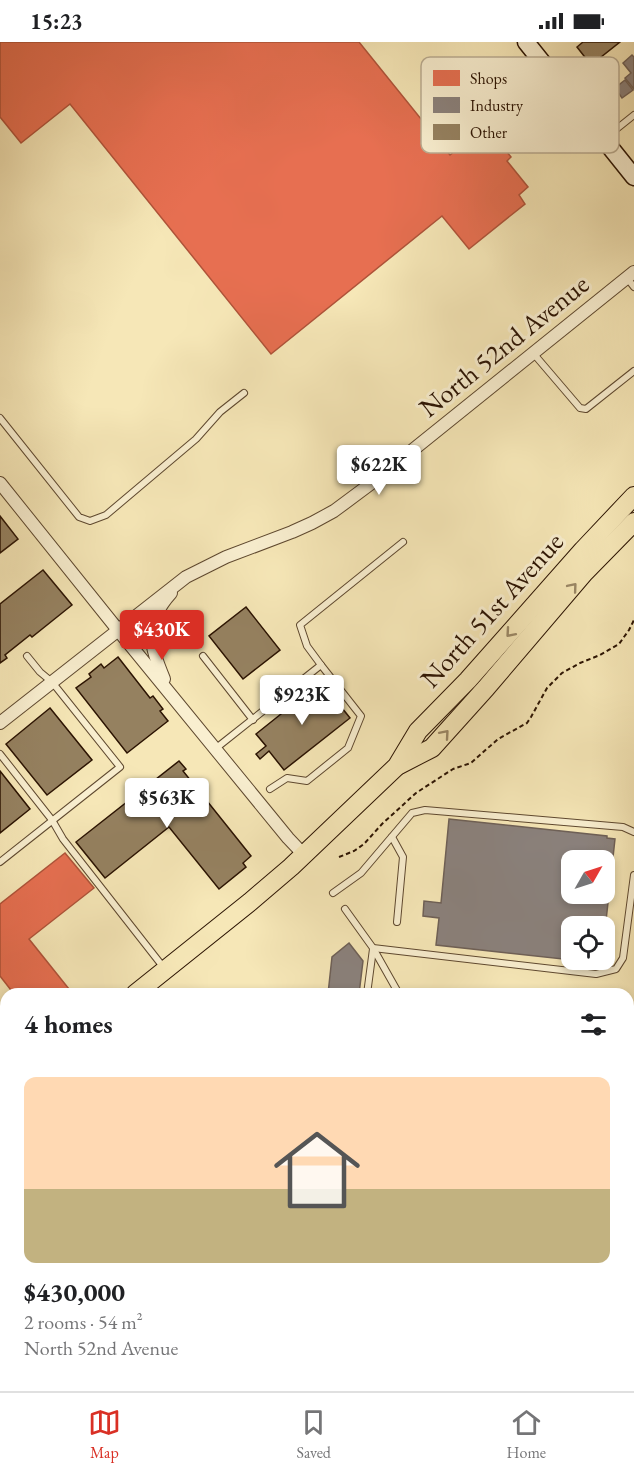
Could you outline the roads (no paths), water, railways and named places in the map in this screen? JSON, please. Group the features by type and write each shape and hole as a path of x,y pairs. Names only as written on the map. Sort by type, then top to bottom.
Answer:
{"main road":[{"path":"526,42 538,57"},
{"path":"615,153 634,177"},
{"name":"North 51st Avenue","path":"142,988 305,855 397,766 418,732 634,496"},
{"name":"North 51st Avenue","path":"397,766 432,748 584,573 634,522"}],"street":[{"name":"North 52nd Avenue","path":"0,723 186,577 226,557 292,532 333,511 373,482 533,353 632,279"},
{"path":"0,483 215,749 288,838 305,855"},
{"name":"North 52nd Avenue","path":"170,692 157,662 151,637 155,620 164,602 186,577"}],"lane":[{"path":"619,128 634,116"},
{"path":"533,353 580,408 586,409 634,371"},
{"path":"0,418 78,517 90,521 106,514 196,439 220,412 244,393"},
{"path":"270,789 287,778 307,781 348,748 362,716 307,646 300,625 403,542"},
{"path":"0,862 120,766 52,682 27,656"},
{"path":"203,656 253,720"},
{"path":"215,749 321,665"},
{"path":"0,754 165,970"},
{"path":"333,893 361,873 412,813 425,810 623,827 634,832"},
{"path":"392,837 403,857 397,922"},
{"path":"373,948 596,974 616,969 623,958 634,875"},
{"path":"345,909 373,948 396,988"},
{"path":"368,988 373,948"}]}
